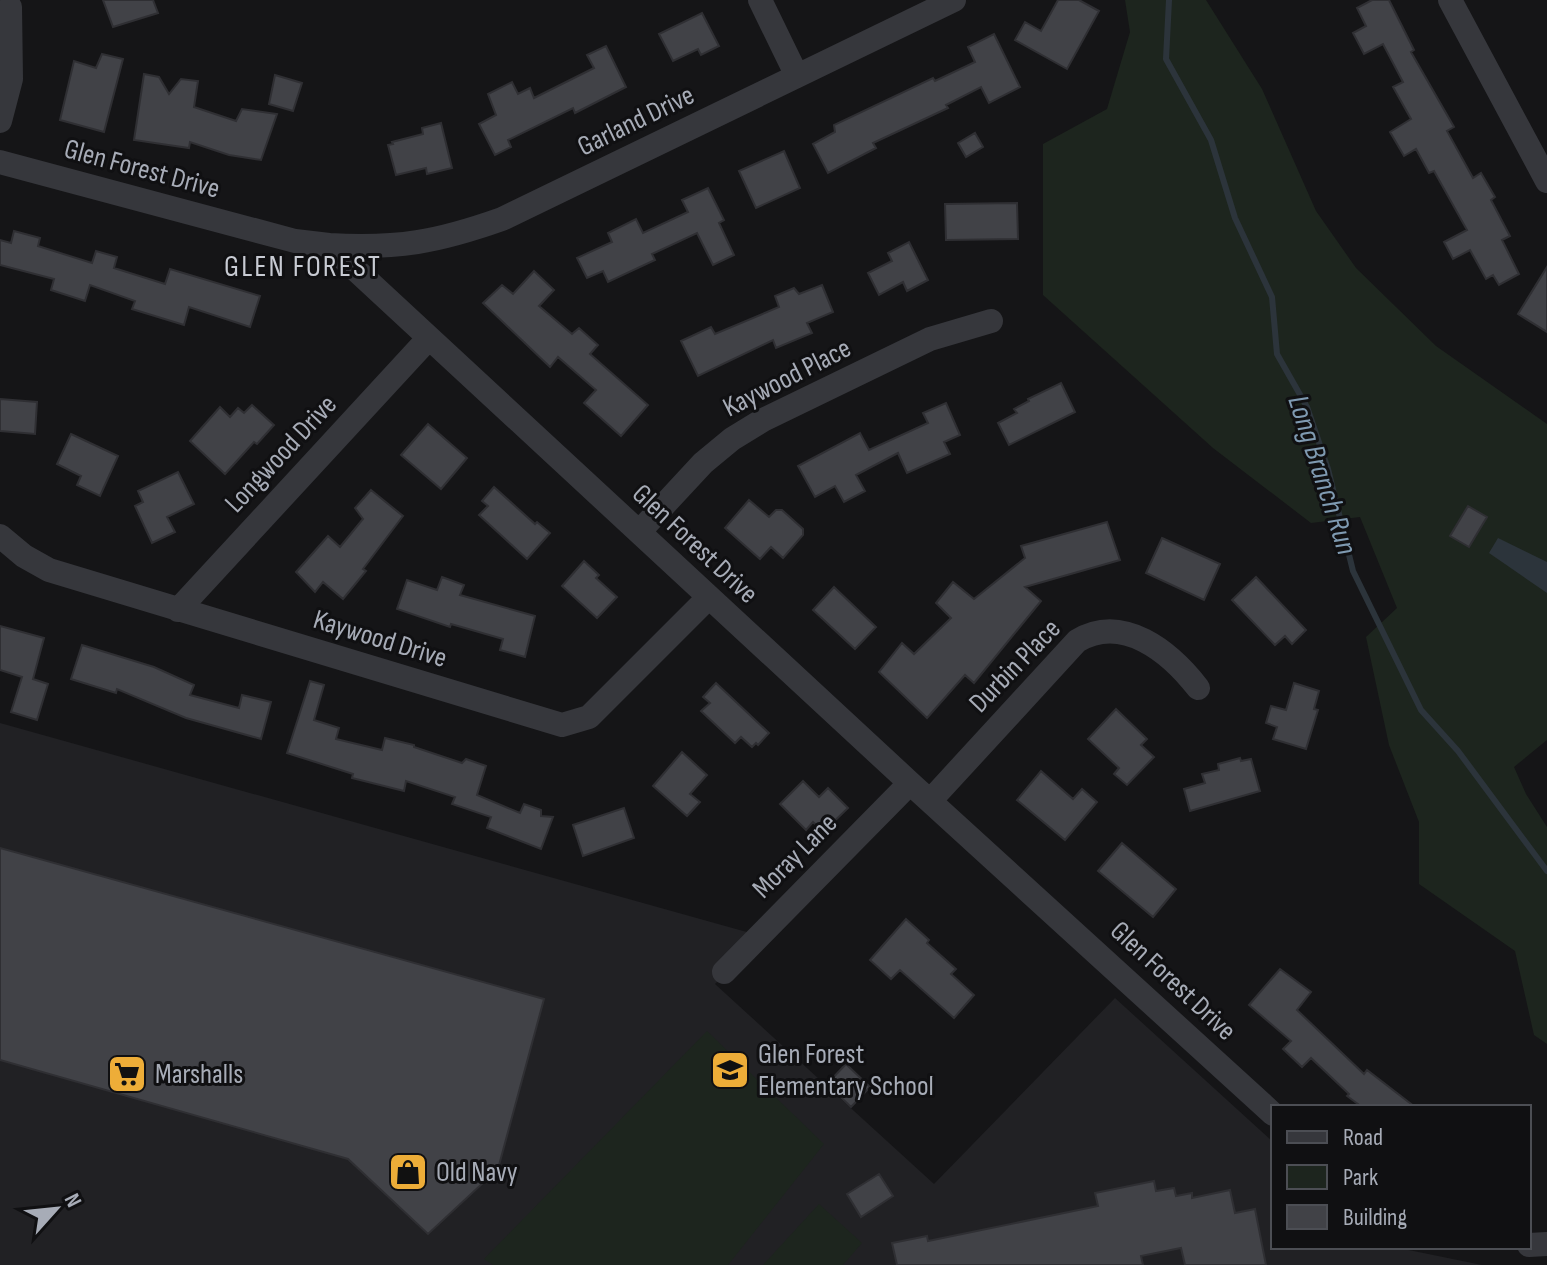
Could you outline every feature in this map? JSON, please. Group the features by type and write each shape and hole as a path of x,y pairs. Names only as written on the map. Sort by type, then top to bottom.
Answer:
{"street":[{"path":"760,0 797,76"},
{"name":"Garland Drive","path":"329,245 412,245 488,224 954,0"},
{"path":"1450,0 1547,181"},
{"path":"0,121 11,79 10,7"},
{"name":"Glen Forest Drive","path":"0,162 295,241 329,245 1271,1112"},
{"name":"Kaywood Place","path":"639,532 703,463 732,439 763,420 930,339 991,321"},
{"name":"Longwood Drive","path":"178,610 428,339"},
{"name":"Kaywood Drive","path":"0,536 24,556 49,570 579,732 589,717 709,597"},
{"name":"Durbin Place","path":"930,801 1077,641 1088,634 1125,632 1138,637 1163,651 1183,668 1198,688"},
{"name":"Moray Lane","path":"724,972 910,783"}],"shaded area":[{"path":"1498,538 1547,562 1547,593 1489,553"},
{"path":"0,723 761,936 715,984 934,1184 1115,998 1271,1140 1271,1249 1404,1249 1482,1265 0,1265"}],"green space":[{"path":"1125,0 1206,0 1262,89 1316,211 1356,268 1436,346 1547,424 1547,740 1514,767 1526,794 1547,827 1547,1044 1534,1035 1515,951 1419,884 1419,822 1389,745 1366,637 1397,608 1360,517 1311,523 1213,448 1043,295 1043,144 1107,109 1130,32"},
{"path":"707,1031 824,1144 728,1265 493,1265 484,1259"},
{"path":"819,1204 862,1243 843,1265 763,1265"}],"building":[{"path":"103,0 153,0 158,13 113,27"},
{"path":"1058,0 1079,0 1099,11 1067,69 1015,40 1025,22 1041,31"},
{"path":"1372,0 1389,0 1414,50 1411,52 1454,127 1447,131 1473,178 1481,173 1495,197 1491,200 1510,236 1502,240 1519,274 1499,285 1493,275 1486,279 1470,250 1453,259 1444,242 1467,230 1434,171 1429,173 1416,149 1404,156 1390,132 1411,119 1393,87 1403,82 1383,44 1364,54 1353,33 1366,26 1357,8"},
{"path":"702,13 719,46 701,55 698,49 673,61 659,34"},
{"path":"994,34 1020,87 989,103 981,87 946,105 948,108 873,143 876,148 828,173 813,144 835,132 834,125 933,78 935,81 975,62 968,47"},
{"path":"606,46 626,87 575,113 573,108 508,140 511,147 495,155 479,124 496,115 488,94 512,82 518,94 530,88 534,98 594,68 587,55"},
{"path":"102,54 123,59 104,132 60,120 74,61 96,68"},
{"path":"144,74 159,77 169,94 181,79 198,81 194,107 236,121 242,109 277,114 261,160 229,155 190,142 189,148 134,140"},
{"path":"275,75 302,83 293,111 269,104"},
{"path":"441,123 452,168 427,174 426,168 396,175 388,145 423,134 422,128"},
{"path":"975,133 983,147 966,157 958,143"},
{"path":"784,151 800,188 756,208 739,171"},
{"path":"708,188 724,220 719,223 734,255 713,265 697,233 652,254 655,260 608,282 603,271 587,278 577,258 612,242 608,233 636,219 643,233 688,212 682,200"},
{"path":"1017,203 1018,239 946,240 945,204"},
{"path":"14,231 40,238 38,246 92,263 96,251 117,257 114,268 165,284 170,269 260,296 250,327 189,307 184,325 132,309 135,301 90,285 85,301 51,290 54,279 0,265 0,240 11,243"},
{"path":"909,242 928,280 907,291 903,282 879,295 868,273 892,261 888,253"},
{"path":"1547,267 1547,332 1518,314"},
{"path":"534,271 554,290 539,306 572,334 579,328 598,345 590,354 648,405 621,436 584,403 596,390 558,357 550,367 483,303 502,285 513,294"},
{"path":"822,285 833,312 807,323 812,333 776,348 773,340 698,376 681,341 711,327 715,334 779,307 775,296 794,288 799,294"},
{"path":"1061,383 1075,412 1009,445 998,423 1017,413 1014,409 1028,399"},
{"path":"0,399 37,402 35,434 0,431"},
{"path":"946,403 960,435 944,442 950,454 907,473 898,453 856,475 865,491 844,502 835,486 815,497 798,466 860,433 869,450 928,423 923,413"},
{"path":"252,405 274,425 225,474 190,441 220,407 230,417 238,408 244,413"},
{"path":"428,424 467,458 441,489 401,455"},
{"path":"71,434 118,456 100,496 77,485 81,476 57,464"},
{"path":"178,472 194,504 167,517 175,532 152,543 135,506 143,502 138,491"},
{"path":"494,487 535,524 537,522 550,533 527,559 479,515 488,506 482,501"},
{"path":"371,490 403,516 343,599 323,582 315,592 296,572 328,536 340,547 363,519 355,508"},
{"path":"749,500 769,517 776,510 782,510 803,529 803,535 783,558 771,547 760,559 725,528"},
{"path":"1468,506 1487,517 1469,547 1450,536"},
{"path":"1107,522 1120,560 1025,587 1041,601 974,683 965,675 927,718 879,672 902,643 914,654 951,618 936,603 953,582 974,599 1025,558 1021,546"},
{"path":"1162,538 1220,564 1204,600 1146,573"},
{"path":"584,561 599,575 596,578 617,597 597,618 562,586"},
{"path":"442,577 464,585 460,595 535,616 525,657 500,650 503,639 451,624 450,627 397,609 407,580 437,590"},
{"path":"1256,577 1306,630 1292,644 1285,636 1275,645 1232,600"},
{"path":"834,587 876,627 855,649 813,610"},
{"path":"0,626 44,638 33,679 48,684 37,720 11,712 22,677 0,670"},
{"path":"82,645 154,667 194,685 190,695 239,708 242,695 271,702 261,739 186,718 117,689 116,693 71,679"},
{"path":"310,681 324,685 314,720 339,728 336,739 382,750 385,738 462,763 466,759 486,766 477,795 520,813 524,804 541,810 541,816 553,817 541,849 487,828 491,817 452,804 455,797 406,781 404,791 352,778 353,774 287,753"},
{"path":"716,683 769,733 758,745 756,743 752,747 741,737 735,743 701,711 710,703 703,697"},
{"path":"1294,683 1319,691 1314,709 1318,710 1306,749 1273,739 1277,727 1266,723 1271,706 1286,710"},
{"path":"1116,709 1147,739 1141,745 1154,757 1127,785 1114,774 1119,768 1088,739"},
{"path":"682,752 707,775 690,794 700,802 687,816 653,786"},
{"path":"1240,758 1241,761 1251,759 1260,791 1190,811 1184,789 1205,783 1202,774 1219,770 1218,764"},
{"path":"1041,771 1073,799 1082,789 1097,802 1065,840 1017,800"},
{"path":"803,781 819,797 828,788 848,808 823,832 813,822 806,830 780,804"},
{"path":"624,808 634,838 583,856 573,825"},
{"path":"1122,843 1176,889 1153,917 1098,871"},
{"path":"0,848 544,999 498,1169 428,1234 348,1159 0,1060"},
{"path":"906,919 956,969 951,974 974,995 954,1018 900,970 891,979 870,960"},
{"path":"1280,969 1311,992 1297,1010 1364,1074 1367,1070 1412,1105 1359,1105 1311,1058 1302,1067 1283,1049 1291,1041 1249,1005"},
{"path":"846,1064 870,1087 851,1107 827,1084"},
{"path":"879,1174 893,1196 861,1217 847,1194"},
{"path":"1154,1181 1156,1191 1174,1188 1176,1196 1192,1193 1192,1198 1230,1190 1235,1213 1255,1209 1266,1265 1185,1265 1181,1248 1141,1256 1143,1265 897,1265 892,1243 927,1236 928,1241 1098,1206 1095,1193"}],"waterway":[{"name":"Long Branch Run","path":"1169,0 1166,59 1211,140 1235,218 1272,297 1277,354 1307,407 1328,469 1353,571 1421,710 1458,751 1547,871"}],"place":[{"name":"Glen Forest Elementary School","path":"730,1070"},
{"name":"Marshalls","path":"127,1074"},
{"name":"Old Navy","path":"408,1172"}],"district":[{"name":"GLEN FOREST","path":"303,267"}]}
